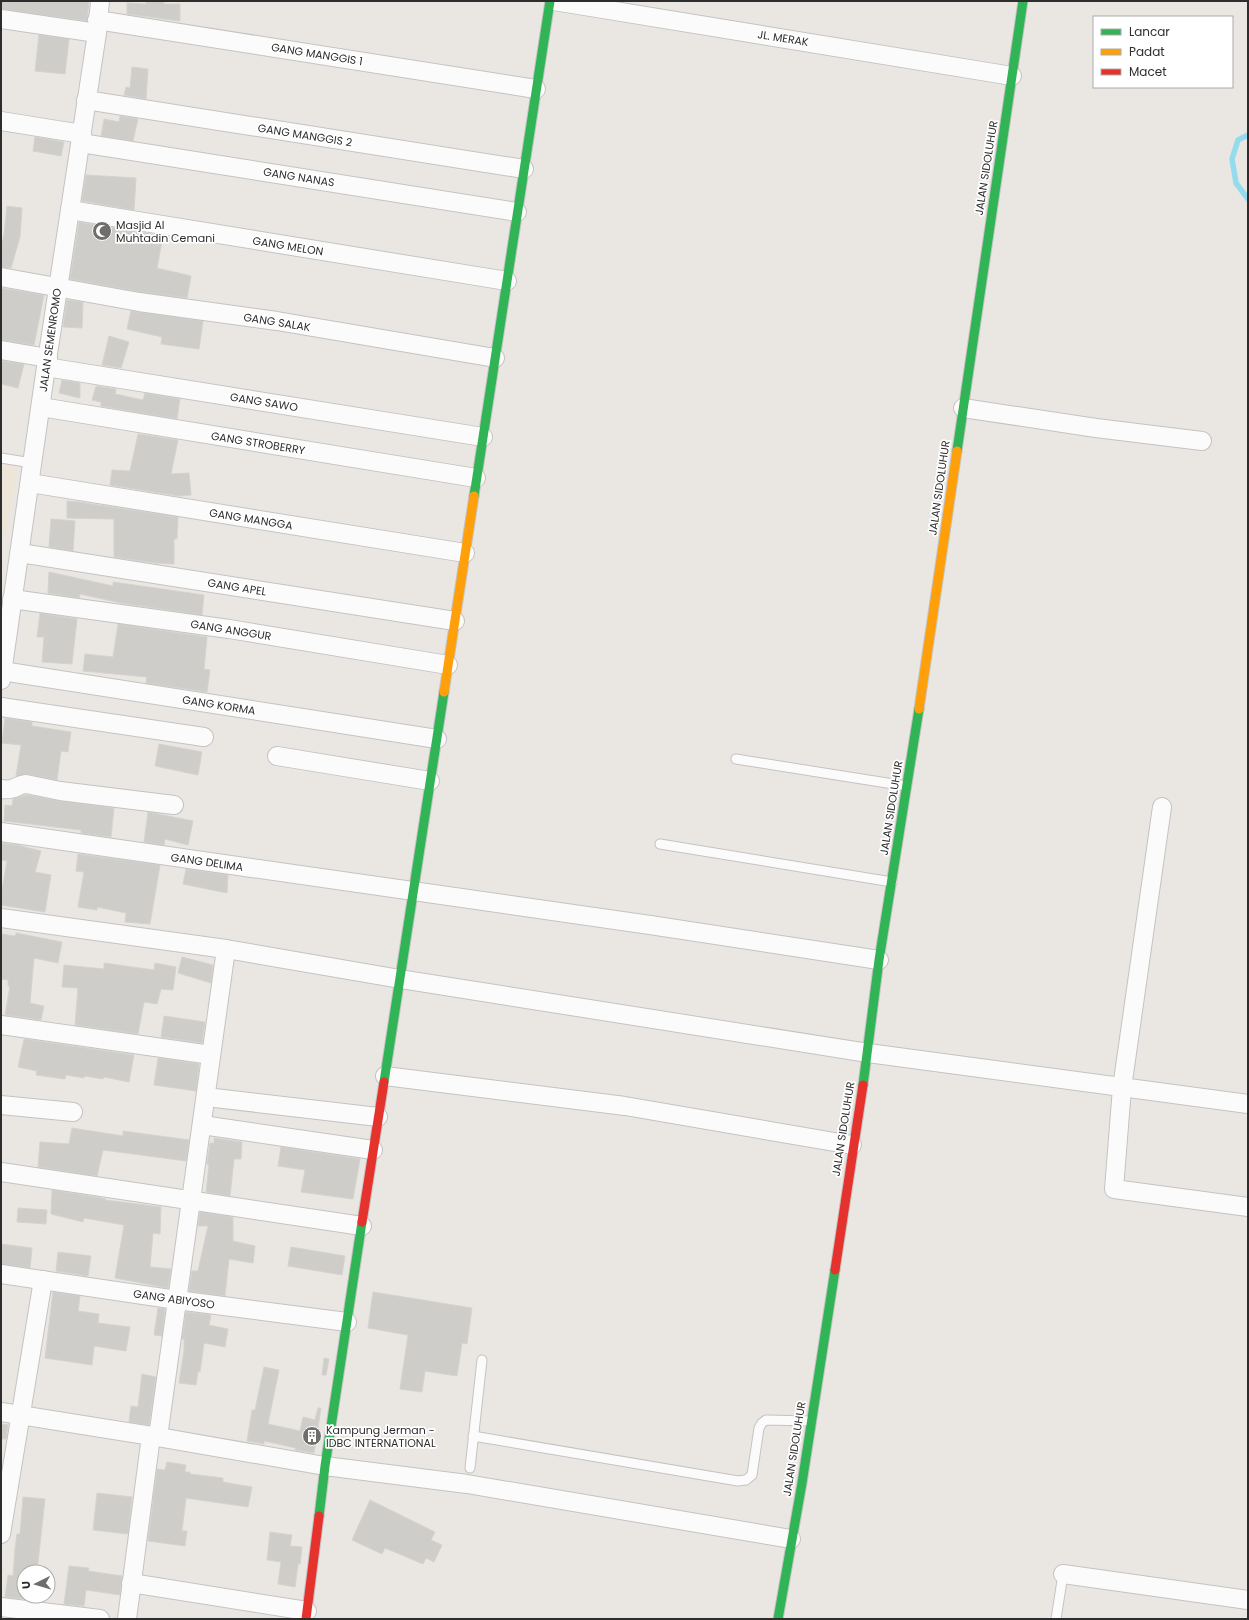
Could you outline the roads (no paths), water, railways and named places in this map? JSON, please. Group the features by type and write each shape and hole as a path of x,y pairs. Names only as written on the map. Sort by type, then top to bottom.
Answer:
{"street":[{"name":"JALAN SEMENROMO","path":"2,668 12,599 8,577 20,553 100,1"},
{"path":"131,1583 306,1615 325,1466 455,621 458,552 476,478 483,437 550,1"},
{"name":"JL. MERAK","path":"554,1 1012,76"},
{"name":"JALAN SIDOLUHUR","path":"778,1619 802,1483 852,1145 868,1053 879,960 926,664 1023,1"},
{"name":"GANG MANGGIS 1","path":"1,19 97,26 536,89"},
{"name":"GANG MANGGIS 2","path":"86,100 524,169"},
{"name":"GANG NANAS","path":"1,121 81,138 517,212"},
{"name":"GANG MELON","path":"70,210 507,281"},
{"name":"GANG SALAK","path":"1,277 138,302 277,321 495,358"},
{"name":"GANG SAWO","path":"1,350 47,362 483,437"},
{"name":"GANG STROBERRY","path":"40,407 476,478"},
{"path":"963,408 1096,428 1202,441"},
{"name":"GANG MANGGA","path":"30,483 458,552"},
{"name":"GANG APEL","path":"20,553 455,621"},
{"name":"GANG ANGGUR","path":"12,599 229,629 448,665"},
{"name":"GANG KORMA","path":"2,668 436,739"},
{"path":"1,707 204,737"},
{"path":"277,756 430,781"},
{"path":"1,789 13,789 26,784 60,791 174,805"},
{"path":"1162,807 1122,1088 1114,1189 1248,1207"},
{"name":"GANG DELIMA","path":"1,832 879,960"},
{"path":"1,918 226,949 400,979 868,1053 1248,1104"},
{"path":"127,1619 131,1583 177,1300 226,949"},
{"path":"1,1025 212,1055"},
{"path":"385,1076 625,1106 852,1145"},
{"path":"206,1098 378,1118"},
{"path":"1,1105 73,1112"},
{"path":"202,1125 373,1150"},
{"path":"1,1172 362,1226"},
{"name":"GANG ABIYOSO","path":"1,1274 177,1300 347,1322"},
{"path":"2,1523 43,1280"},
{"path":"1,1412 155,1436 325,1466 467,1484 791,1539"},
{"path":"1063,1574 1248,1600"},
{"path":"1,1607 100,1619"}],"lane":[{"path":"1,458 32,463"},
{"path":"736,759 906,786"},
{"path":"660,844 892,882"},
{"path":"470,1468 482,1360"},
{"path":"473,1436 738,1481 746,1480 752,1475 759,1428 762,1423 766,1420 811,1421"},
{"path":"1056,1619 1063,1574"}],"waterway":[{"path":"1248,135 1238,140 1232,159 1236,183 1248,199"}],"place":[{"name":"Masjid Al Muhtadin Cemani","path":"102,231"},
{"name":"Kampung Jerman - IDBC INTERNATIONAL","path":"312,1436"}]}
